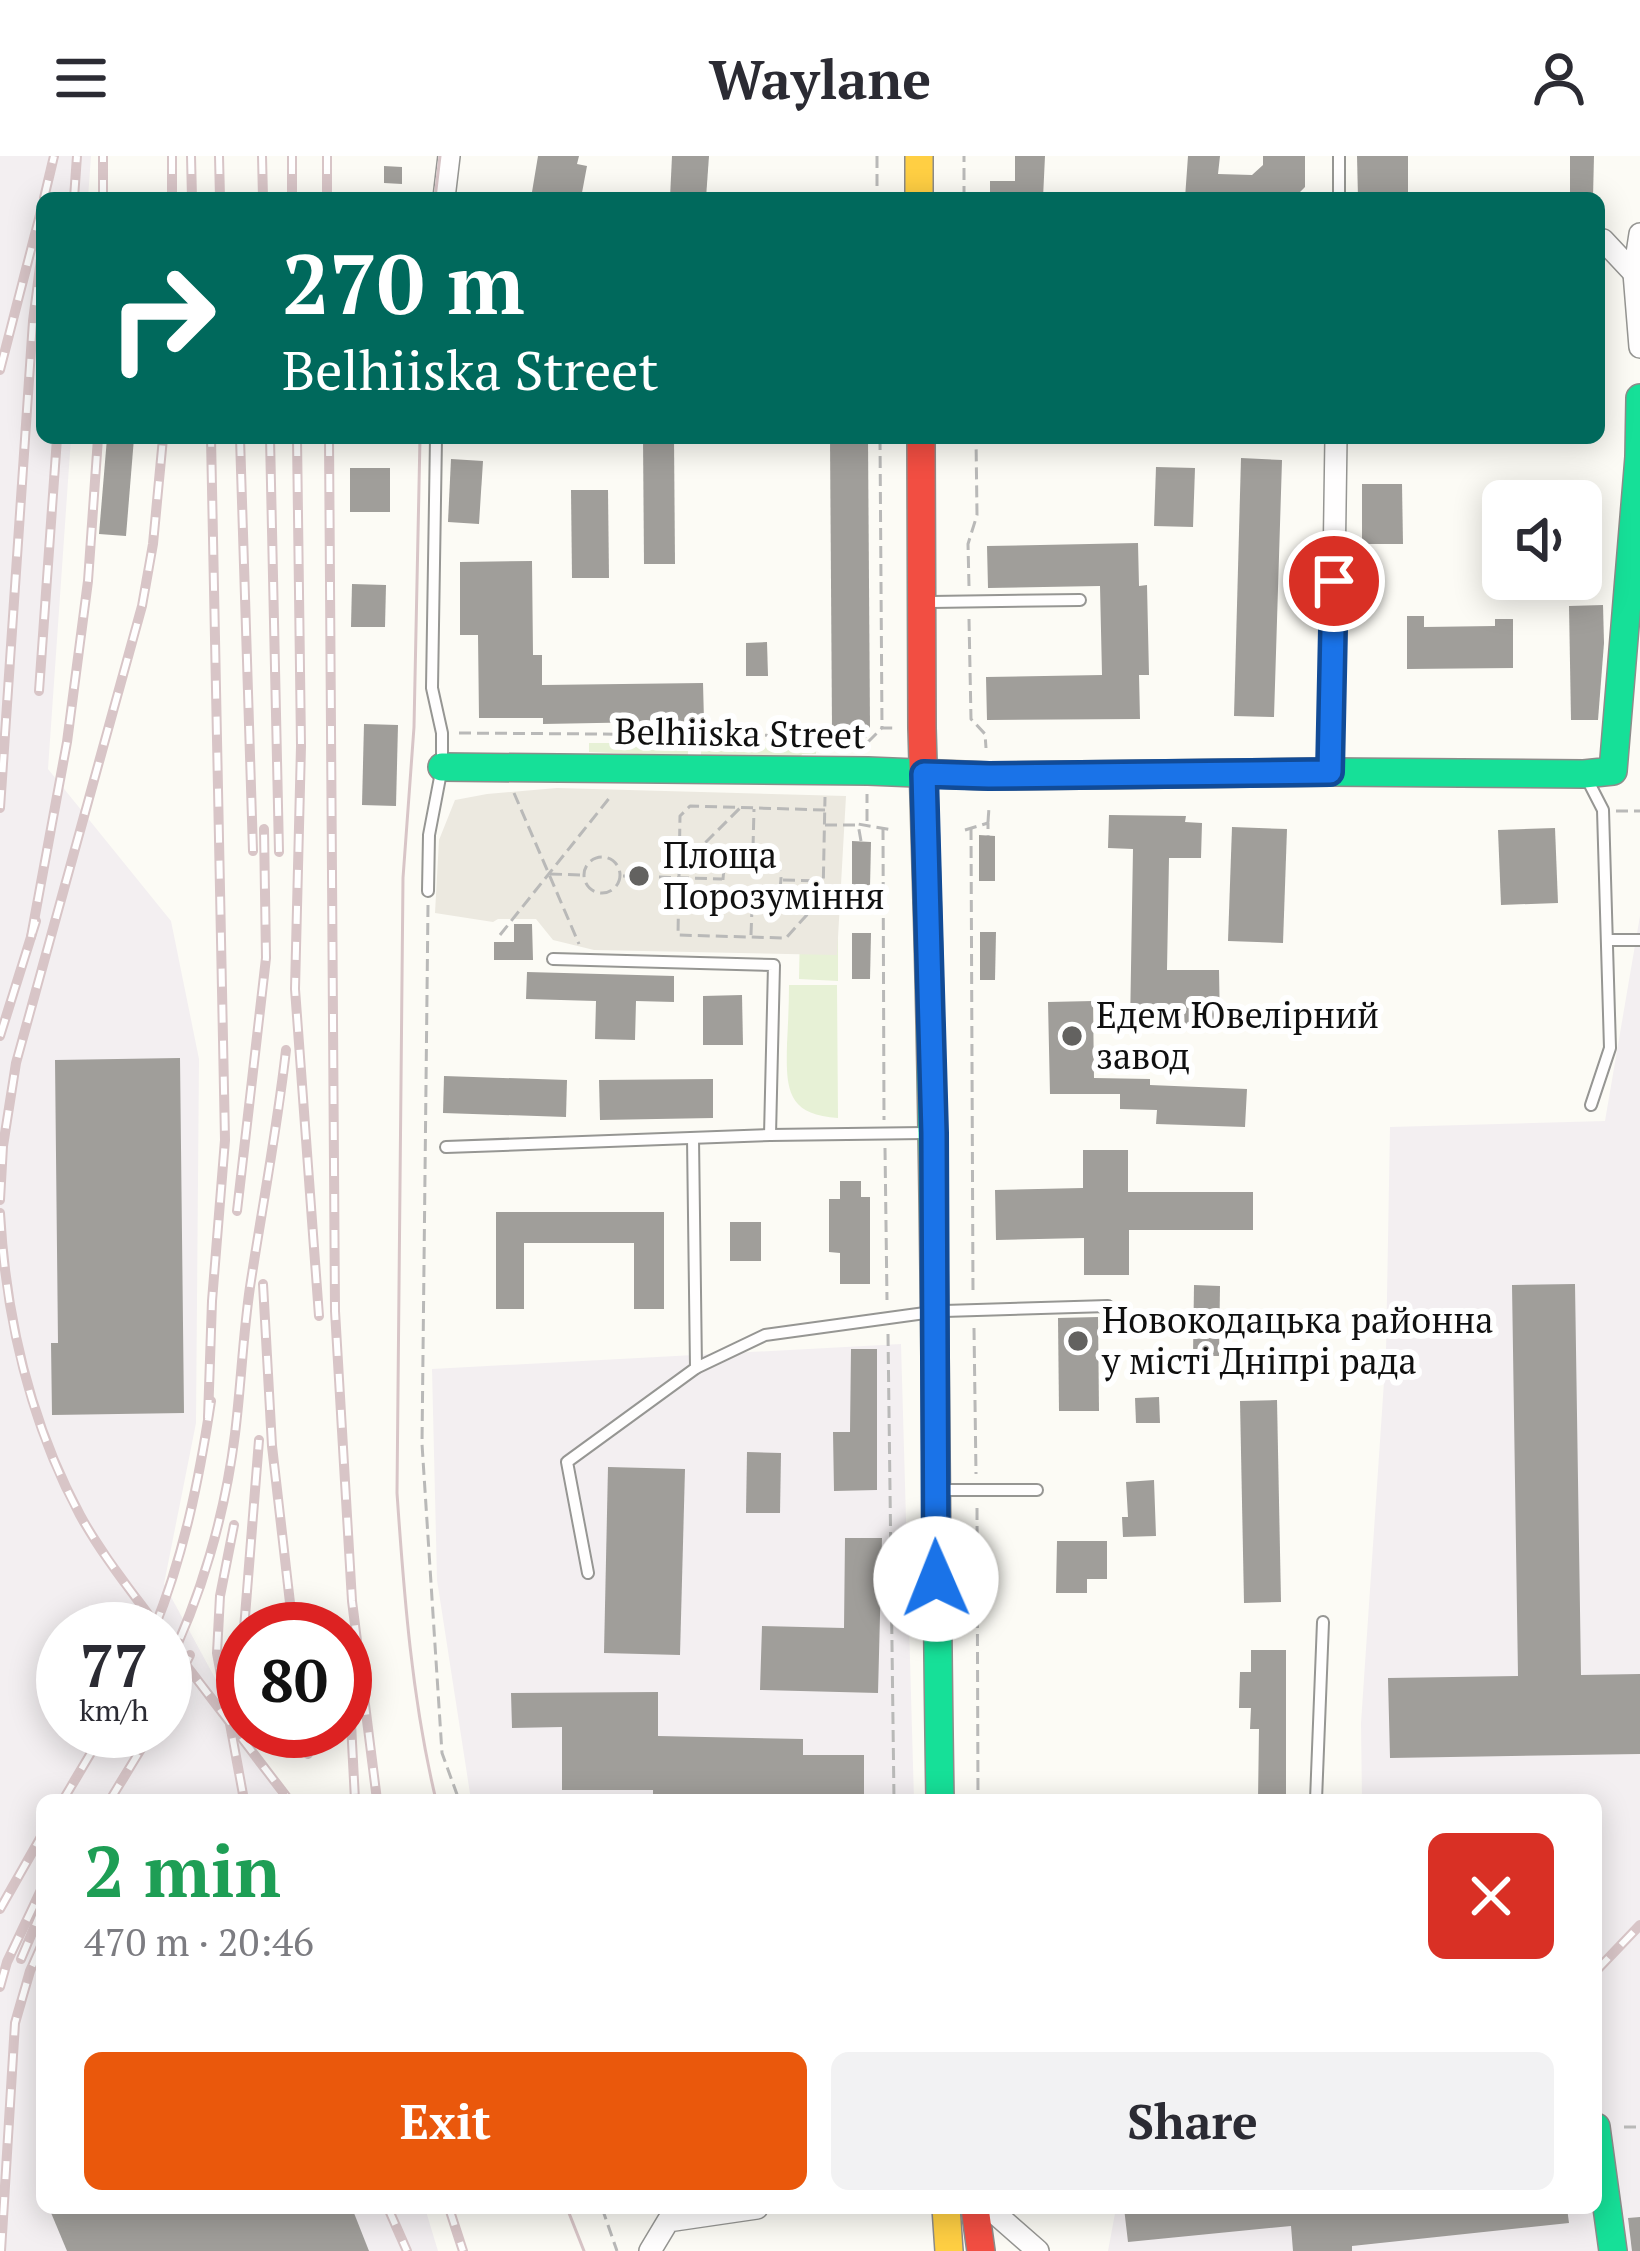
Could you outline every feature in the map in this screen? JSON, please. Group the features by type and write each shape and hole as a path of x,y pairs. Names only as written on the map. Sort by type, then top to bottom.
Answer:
{"main road":[{"path":"919,156 920,192"},
{"path":"1598,772 1639,457 1640,398"},
{"path":"921,444 940,1794"},
{"name":"Belhiiska Street","path":"442,767 989,776 1598,772"},
{"path":"1602,2174 1612,2251"},
{"path":"946,2214 949,2251"},
{"path":"977,2214 981,2251"}],"street":[{"path":"446,192 449,156"},
{"path":"1640,234 1634,273 1640,347"},
{"path":"1605,243 1634,273"},
{"path":"1330,772 1336,444"},
{"path":"650,2251 668,2221 716,2214"},
{"path":"996,2214 1038,2251"}],"lane":[{"path":"1339,192 1340,156"},
{"path":"428,890 429,835 442,767 442,733 432,688 436,444"},
{"path":"922,602 1080,600"},
{"path":"1591,1105 1610,1048 1598,772"},
{"path":"1607,940 1640,940"},
{"path":"553,959 774,965 770,1135"},
{"path":"446,1147 934,1133"},
{"path":"693,1138 696,1368"},
{"path":"588,1573 567,1462 696,1368 766,1335 933,1311 1108,1306"},
{"path":"934,1490 1036,1490"},
{"path":"1316,1794 1323,1622"}],"path":[{"path":"877,156 878,192"},
{"path":"964,156 964,192"},
{"path":"880,444 882,728"},
{"path":"868,742 882,728 896,728"},
{"path":"442,733 872,736"},
{"path":"506,767 586,960"},
{"path":"500,935 634,768"},
{"path":"825,810 690,806 680,816 677,935 786,938 823,897 826,771"},
{"path":"867,787 867,825"},
{"path":"678,869 741,806"},
{"path":"753,850 754,807"},
{"path":"988,807 988,836"},
{"path":"1603,810 1640,811"},
{"path":"858,824 861,842"},
{"path":"965,830 988,824"},
{"path":"825,825 895,830"},
{"path":"753,850 776,861 782,880 774,898 752,908 732,900 724,879 732,857 753,850"},
{"path":"602,858 613,861 620,876 615,887 604,893 588,886 584,875 588,865 602,858"},
{"path":"548,874 584,875"},
{"path":"620,876 724,879"},
{"path":"782,880 824,880"},
{"path":"428,890 422,1444 442,1753 457,1794"},
{"path":"751,936 752,908"},
{"path":"604,2214 616,2251"}],"shaded area":[{"path":"0,156 91,156 88,192 36,192 36,444 71,444 48,769 171,921 199,1059 196,1423 164,1584 174,1602 36,1602 36,1758 192,1758 192,1636 216,1680 216,1758 258,1758 278,1794 36,1794 36,2214 427,2214 438,2251 0,2251"},
{"name":"Площа Порозуміння","path":"557,788 846,796 837,955 594,950 553,940 536,919 493,922 435,913 439,840 455,800"},
{"path":"1640,916 1640,2251 1108,2251 1115,2214 1602,2214 1602,1794 1362,1794 1361,1723 1386,1352 1390,1127 1605,1121"},
{"path":"901,1344 914,1794 470,1794 437,1580 432,1369"}],"green space":[{"path":"701,742 816,744 816,754 802,754 799,761 701,757"},
{"path":"589,743 688,743 688,756 589,752"},
{"path":"838,852 838,981 799,979 800,928"},
{"path":"789,985 837,985 838,1118 808,1111 789,1086"}],"building":[{"path":"538,156 579,156 577,164 587,166 582,192 532,192"},
{"path":"672,156 709,156 706,192 670,192"},
{"path":"1015,156 1045,156 1043,192 990,192 990,181 1015,181"},
{"path":"1188,156 1220,156 1218,174 1252,175 1263,165 1263,156 1305,156 1305,187 1300,192 1185,192"},
{"path":"1357,156 1408,156 1408,192 1358,192"},
{"path":"1570,156 1594,156 1593,192 1570,192"},
{"path":"384,166 402,167 402,184 384,183"},
{"path":"106,444 134,444 126,536 99,534"},
{"path":"643,444 674,444 675,564 644,564"},
{"path":"830,444 868,444 870,728 832,728"},
{"path":"1241,458 1282,460 1274,717 1234,716"},
{"path":"451,459 483,461 479,524 448,522"},
{"path":"1156,467 1195,468 1193,527 1154,526"},
{"path":"350,468 390,468 390,512 350,512"},
{"path":"1362,484 1402,484 1403,544 1362,544"},
{"path":"571,490 608,490 609,578 572,578"},
{"path":"1138,543 1139,586 1147,585 1149,675 1139,675 1140,719 987,720 986,677 1102,675 1100,586 988,588 987,546"},
{"path":"532,561 533,655 542,655 542,685 703,683 704,721 543,724 543,718 479,718 478,635 460,635 460,562"},
{"path":"352,584 386,585 385,627 351,627"},
{"path":"1603,605 1598,720 1571,720 1569,606"},
{"path":"1407,616 1424,616 1424,627 1495,626 1495,619 1513,619 1513,668 1407,669"},
{"path":"767,642 768,676 746,676 746,643"},
{"path":"364,724 398,725 396,806 362,805"},
{"path":"1109,815 1186,816 1185,822 1202,823 1201,858 1169,858 1167,970 1219,970 1220,1025 1130,1028 1133,849 1108,848"},
{"path":"1232,827 1287,829 1283,943 1228,941"},
{"path":"1555,828 1558,903 1501,905 1498,830"},
{"path":"979,835 995,836 995,881 979,881"},
{"path":"852,841 871,842 870,887 852,887"},
{"path":"514,924 532,924 533,960 494,960 494,942 514,942"},
{"path":"980,932 996,932 995,980 980,980"},
{"path":"852,933 871,933 870,979 852,979"},
{"path":"527,972 674,976 674,1002 636,1001 635,1040 595,1039 596,1001 526,999"},
{"path":"742,995 743,1045 703,1045 703,996"},
{"path":"1093,1001 1094,1078 1247,1089 1245,1127 1156,1124 1157,1110 1120,1109 1120,1094 1050,1094 1048,1002"},
{"path":"180,1058 184,1413 52,1415 51,1343 58,1343 55,1060"},
{"path":"444,1076 567,1080 566,1117 443,1113"},
{"path":"713,1079 713,1118 600,1120 599,1080"},
{"path":"1083,1150 1128,1150 1128,1192 1253,1192 1253,1230 1129,1230 1129,1275 1084,1275 1084,1238 996,1240 995,1190 1083,1188"},
{"path":"840,1181 861,1181 861,1197 870,1197 870,1284 840,1284 840,1253 829,1252 829,1199 840,1199"},
{"path":"496,1212 664,1212 664,1309 634,1309 634,1243 524,1243 524,1309 496,1309"},
{"path":"730,1222 761,1222 761,1261 730,1261"},
{"path":"1575,1284 1581,1675 1640,1674 1640,1754 1390,1758 1388,1678 1518,1676 1512,1285"},
{"path":"1194,1285 1220,1286 1219,1356 1193,1356"},
{"name":"Новокодацька районна у місті Дніпрі рада","path":"1098,1317 1099,1411 1059,1411 1058,1318"},
{"path":"851,1349 877,1349 877,1490 834,1491 833,1432 850,1432"},
{"path":"1159,1397 1160,1423 1136,1423 1135,1398"},
{"path":"1277,1400 1281,1602 1244,1603 1240,1401"},
{"path":"747,1452 781,1453 780,1513 746,1513"},
{"path":"608,1467 685,1469 680,1655 604,1653"},
{"path":"1154,1480 1156,1536 1123,1537 1122,1517 1128,1517 1126,1482"},
{"path":"845,1538 882,1538 878,1693 760,1690 762,1626 844,1628"},
{"path":"1057,1541 1107,1541 1107,1579 1087,1579 1087,1593 1056,1593"},
{"path":"1251,1650 1286,1650 1286,1794 1258,1794 1259,1729 1250,1729 1251,1708 1239,1708 1240,1672 1251,1672"},
{"path":"658,1692 658,1736 803,1739 803,1755 864,1755 864,1794 562,1790 562,1727 512,1728 511,1693"},
{"path":"52,2214 354,2214 369,2251 67,2251"},
{"path":"1125,2214 1568,2214 1569,2223 1352,2246 1352,2251 1293,2251 1291,2226 1128,2242"},
{"path":"1640,2217 1640,2251 1632,2251 1628,2218"}],"tram line":[{"path":"436,192 440,156"},
{"path":"420,444 414,727 403,878 397,1493 415,1686 435,1794"},
{"path":"569,2214 584,2251"}],"railway":[{"path":"45,192 54,156"},
{"path":"74,192 77,156"},
{"path":"103,156 103,192"},
{"path":"172,156 172,192"},
{"path":"191,156 192,192"},
{"path":"219,156 220,192"},
{"path":"262,156 263,192"},
{"path":"292,156 292,192"},
{"path":"327,156 327,192"},
{"path":"0,370 36,230"},
{"path":"0,808 36,298"},
{"path":"39,691 57,444"},
{"path":"31,937 67,742 88,581 98,444"},
{"path":"0,1200 16,1063 142,606 162,444"},
{"path":"208,1418 225,1140 211,444"},
{"path":"240,444 253,851"},
{"path":"270,444 279,852"},
{"path":"297,444 301,746 295,989 319,1316"},
{"path":"329,444 335,1311 352,1601 376,1794"},
{"path":"237,1211 266,958 264,829"},
{"path":"0,1036 36,921"},
{"path":"192,1606 225,1495 286,1050"},
{"path":"0,1213 15,1330 47,1443 89,1530 139,1602"},
{"path":"263,1284 272,1446 290,1602"},
{"path":"164,1602 189,1517 211,1401"},
{"path":"246,1602 259,1440"},
{"path":"234,1525 220,1596 217,1653 243,1794"},
{"path":"192,1673 284,1794"},
{"path":"67,1794 88,1758"},
{"path":"114,1794 136,1758"},
{"path":"353,1758 355,1794"},
{"path":"0,1909 36,1846"},
{"path":"0,1987 36,1901"},
{"path":"21,1959 36,1923"},
{"path":"1602,1965 1640,1925"},
{"path":"1,2251 15,2023 36,1958"},
{"path":"391,2214 407,2251"},
{"path":"451,2214 463,2251"}],"traffic: fast":[{"path":"442,767 989,776 1613,771 1640,398"},
{"path":"927,900 940,1794"},
{"path":"1602,2171 1613,2251"}],"traffic: slow":[{"path":"919,156 919,192"},
{"path":"946,2214 949,2251"}],"traffic: jam":[{"path":"921,444 927,900"},
{"path":"976,2214 981,2251"}],"place":[{"name":"Площа Порозуміння","path":"639,876"},
{"name":"Едем Ювелірний завод","path":"1072,1036"},
{"name":"Новокодацька районна у місті Дніпрі рада","path":"1078,1341"}],"route":[{"path":"936,1579 934,1133 924,774 1330,772 1334,581"}]}
